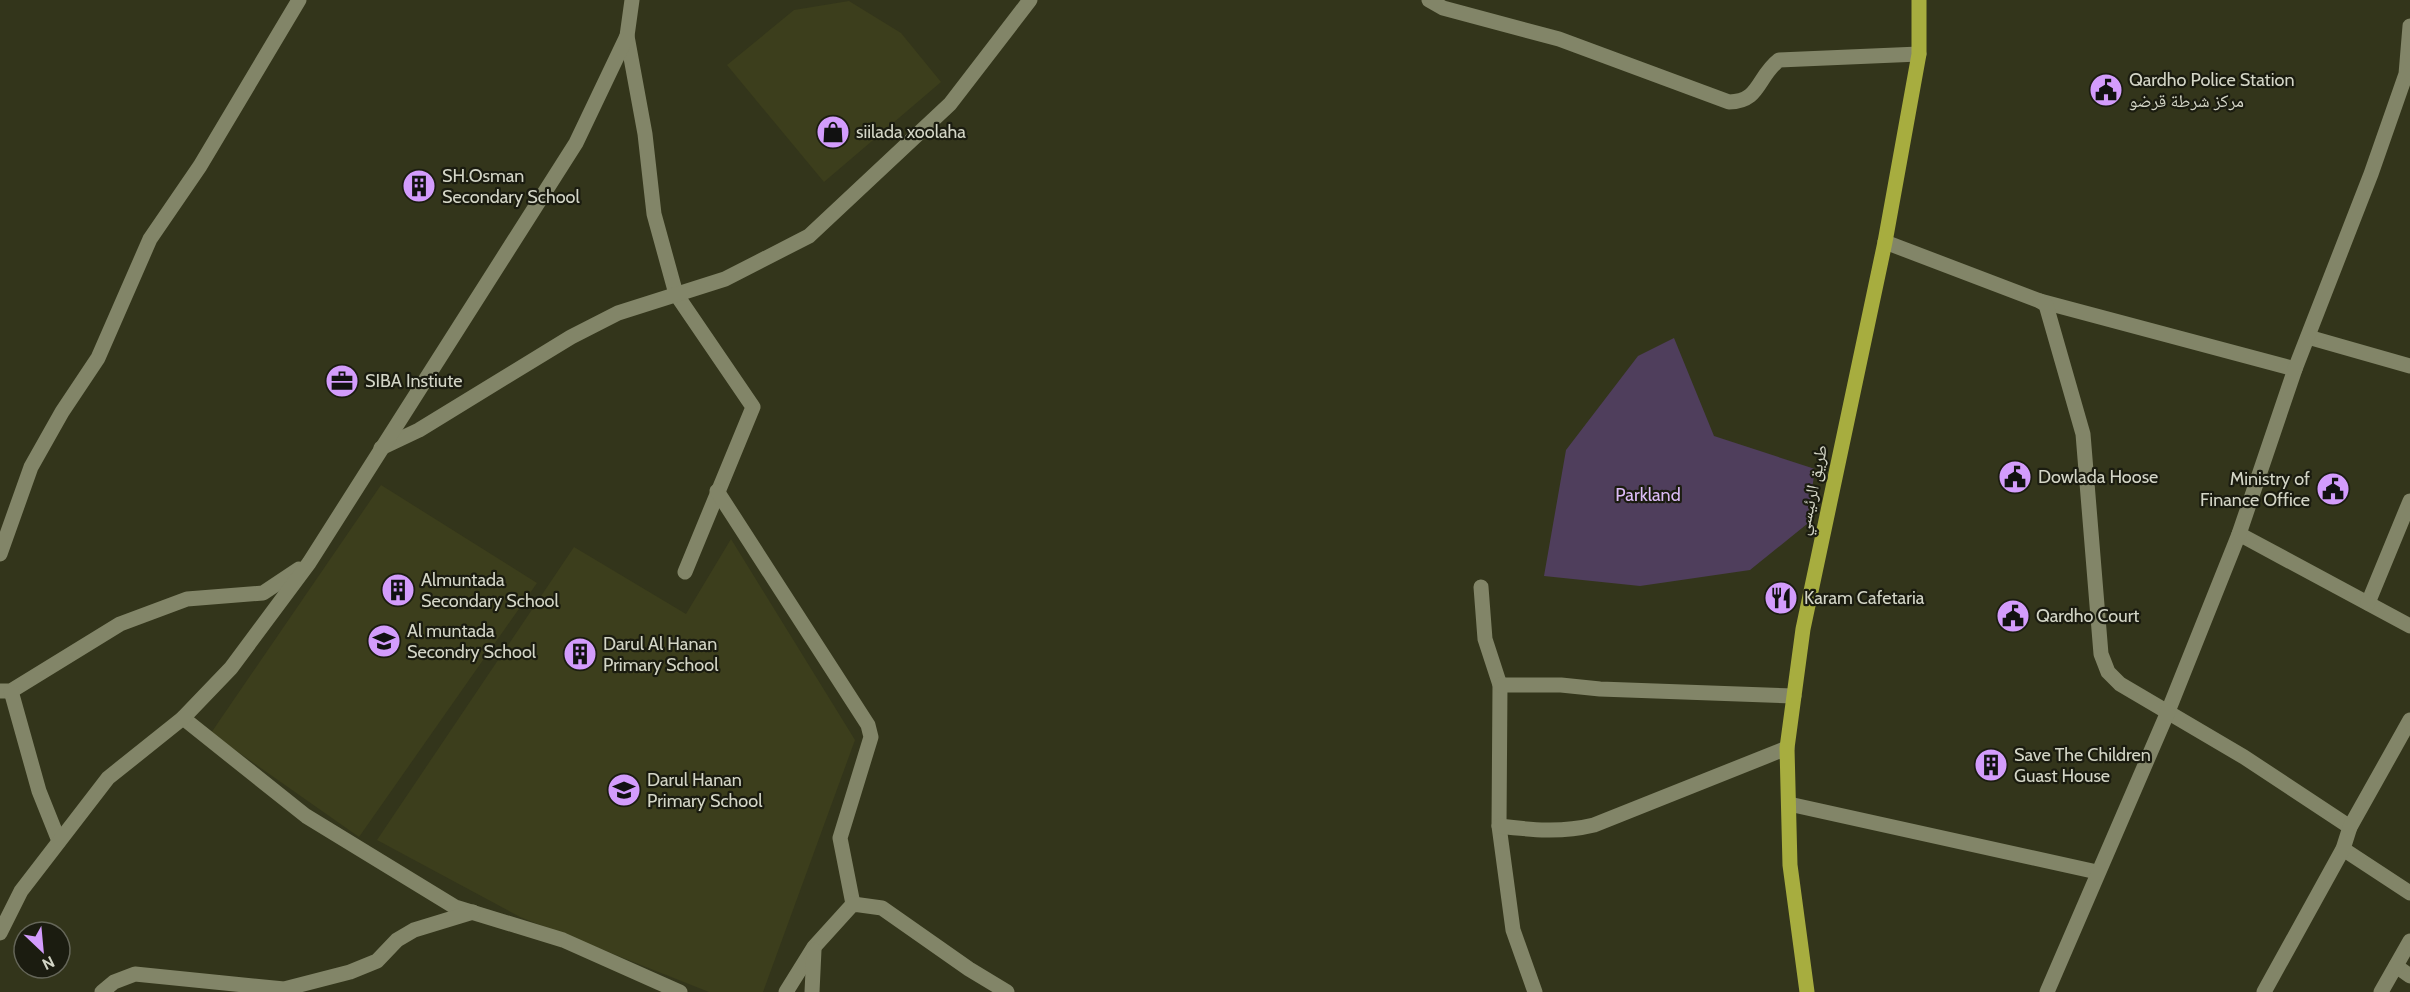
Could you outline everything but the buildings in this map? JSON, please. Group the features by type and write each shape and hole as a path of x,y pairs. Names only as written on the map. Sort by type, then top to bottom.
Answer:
{"main road":[{"name":"طريق الرئيسي","path":"1807,992 1790,865 1787,748 1803,629 1885,242 1919,54 1918,0"}],"street":[{"path":"0,554 31,467 62,412 98,358 150,239 200,166 299,0"},
{"path":"0,933 21,891 108,778 183,718 231,668 309,563 576,143 627,36 632,0"},
{"path":"380,449 418,430 609,318 725,279 809,236 950,104 1030,0"},
{"path":"1429,0 1443,8 1559,39 1729,102 1741,102 1751,98 1768,69 1779,60 1919,54"},
{"path":"2047,992 2167,714 2239,534 2295,369 2372,174 2406,74 2410,26"},
{"path":"627,36 645,134 654,214 676,294 753,407 686,572"},
{"path":"1885,242 2046,304 2083,434 2102,654 2108,672 2120,684 2167,714 2244,757 2350,827"},
{"path":"2040,301 2295,369"},
{"path":"2308,337 2410,366"},
{"path":"717,491 868,725 872,737 840,838 853,904"},
{"path":"2368,603 2410,501"},
{"path":"2239,534 2410,627"},
{"path":"59,841 39,791 5,691 120,624 187,599 263,593 309,563"},
{"path":"1481,587 1485,639 1500,685 1498,826 1513,930 1535,992"},
{"path":"1500,685 1561,685 1600,689 1794,696"},
{"path":"183,718 306,816 455,907 563,940 680,992"},
{"path":"2264,992 2343,849 2350,827 2410,720"},
{"path":"1498,826 1543,831 1569,831 1594,825 1787,748"},
{"path":"1789,804 2097,872"},
{"path":"2343,849 2410,893"},
{"path":"786,992 792,987 814,947 853,904"},
{"path":"853,904 882,908 969,969 1007,992"},
{"path":"102,992 114,982 135,974 284,989 350,972 377,961 398,940 414,930 473,912"},
{"path":"2381,992 2410,941"},
{"path":"812,992 814,947"},
{"path":"2396,966 2410,976"}],"shaded area":[{"name":"siilada xoolaha","path":"849,1 901,33 941,82 824,182 727,65 794,10"},
{"name":"Al muntada Secondry School","path":"381,485 537,583 359,837 211,733"},
{"name":"Darul Hanan Primary School","path":"731,539 855,740 763,992 709,992 520,917 377,840 574,547 686,614"}],"green space":[{"name":"Parkland","path":"1674,338 1714,436 1815,469 1807,524 1750,570 1640,586 1544,576 1566,450 1638,356"}],"place":[{"name":"Qardho Police Station مركز شرطة قرضو","path":"2106,90"},
{"name":"siilada xoolaha","path":"833,132"},
{"name":"SH.Osman Secondary School","path":"419,186"},
{"name":"SIBA Instiute","path":"342,381"},
{"name":"Dowlada Hoose","path":"2015,477"},
{"name":"Ministry of Finance Office","path":"2333,489"},
{"name":"Almuntada Secondary School","path":"398,590"},
{"name":"Karam Cafetaria","path":"1781,598"},
{"name":"Qardho Court","path":"2013,616"},
{"name":"Al muntada Secondry School","path":"384,641"},
{"name":"Darul Al Hanan Primary School","path":"580,654"},
{"name":"Save The Children Guast House","path":"1991,765"},
{"name":"Darul Hanan Primary School","path":"624,790"}]}
